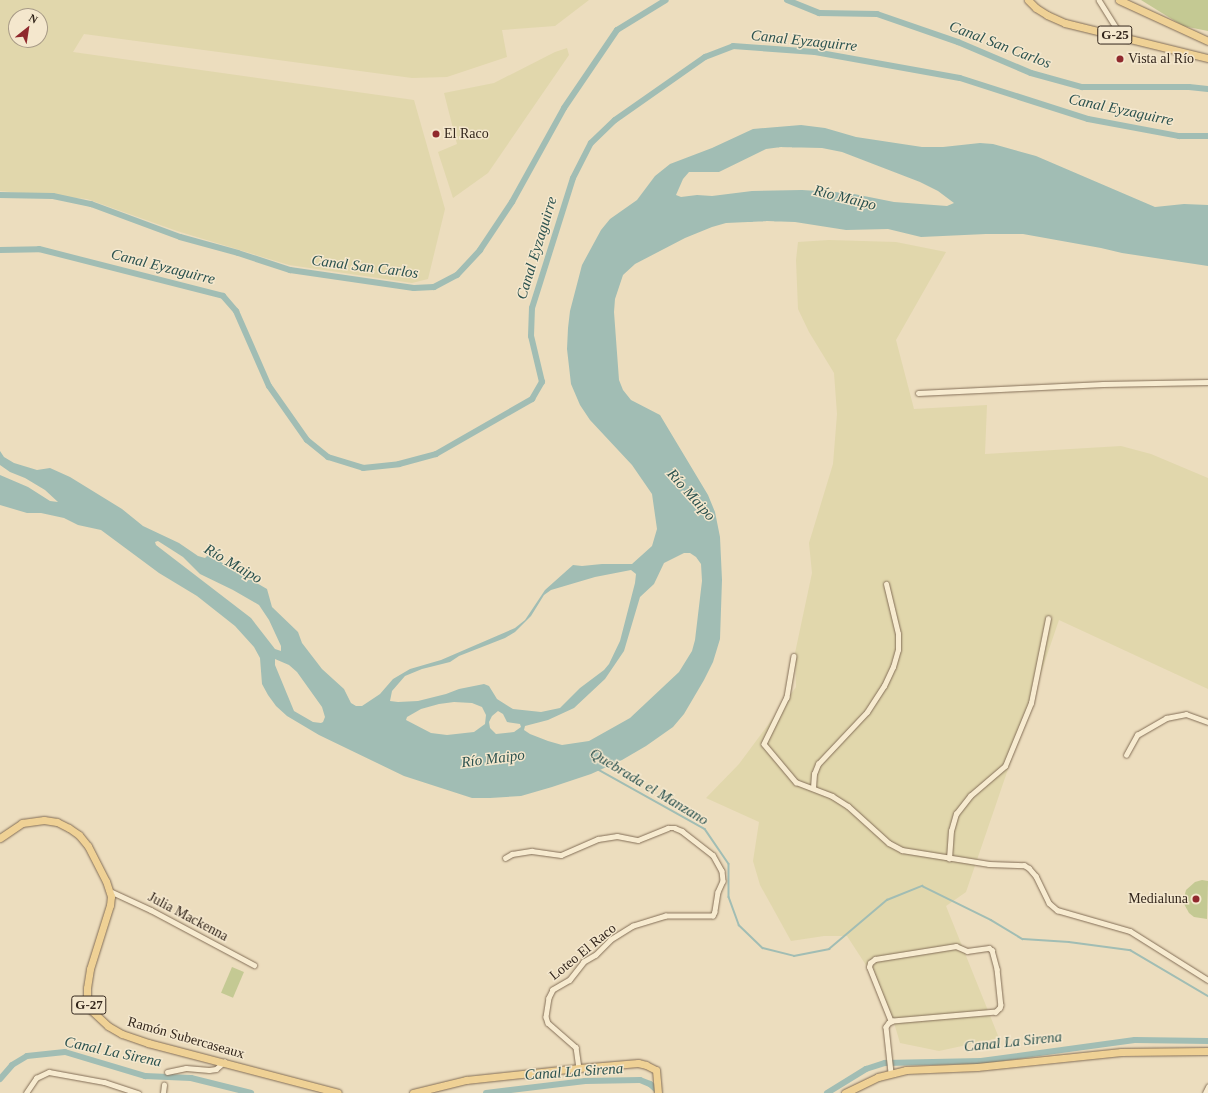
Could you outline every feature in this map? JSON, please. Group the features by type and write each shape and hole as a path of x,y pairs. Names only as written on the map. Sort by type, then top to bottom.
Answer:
{"main road":[{"name":"G-25","path":"1028,0 1036,8 1055,19 1208,58"},
{"name":"G-25","path":"1119,0 1208,41"},
{"path":"0,838 22,823 39,820 57,822 79,835 88,846 110,891"},
{"name":"Ramón Subercaseaux","path":"110,891 110,905 87,983 87,998 92,1011 108,1026 130,1038 338,1093"},
{"path":"845,1093 871,1079 891,1072 913,1069 993,1066 1121,1052 1208,1051"},
{"path":"413,1093 466,1080 638,1063 653,1068 657,1074 658,1093"}],"street":[{"path":"1099,0 1114,26 1114,35"},
{"path":"918,393 1103,384 1208,382"},
{"path":"813,788 814,774 818,764 867,712 884,686 894,667 898,650 898,634 886,584"},
{"path":"949,859 951,831 956,814 970,796 1005,766 1031,703 1048,618"},
{"path":"794,656 792,679 787,697 764,744 796,782 813,788 848,806 895,847 911,853 989,864 1024,865 1036,876 1049,903 1057,910 1130,931 1208,980"},
{"path":"1126,755 1137,735 1166,718 1186,714 1208,722"},
{"name":"Loteo El Raco","path":"505,858 512,854 532,850 561,854 598,839 617,836 638,840 668,828 675,828 682,831 713,855 722,871 723,881 718,892 715,912 712,916 666,916 633,926 611,940 596,955 584,962 570,980 553,990 549,998 546,1017 548,1023 576,1047 579,1068"},
{"name":"Julia Mackenna","path":"110,891 151,910 254,965"},
{"path":"890,1022 869,967 870,963 875,959 956,946 967,951 989,948 992,950 997,968 1002,1005 996,1012 890,1022 886,1027 891,1072"},
{"path":"167,1072 186,1068 209,1070 216,1069 224,1062"},
{"path":"26,1093 36,1078 43,1073 49,1072 104,1082 138,1093"},
{"path":"163,1093 164,1085"},
{"path":"1205,1093 1208,1086"}],"shaded area":[{"path":"0,0 589,0 555,26 502,30 507,57 447,77 412,78 84,34 73,52 414,100 445,209 428,279 412,283 289,265 177,231 87,199 0,191"},
{"path":"567,48 569,55 488,173 453,198 438,152 457,144 444,93 494,83 555,52"},
{"path":"829,240 896,242 946,252 896,340 914,409 987,405 985,454 1121,446 1151,454 1208,478 1208,689 1059,620 966,892 946,906 999,1038 939,1051 900,1043 892,1016 877,982 847,936 824,936 791,941 760,885 753,861 759,822 706,798 739,764 796,687 795,653 812,573 809,543 833,464 837,414 834,373 809,332 798,309 796,260 798,242"}],"green space":[{"path":"1141,0 1208,0 1208,31 1183,26"},
{"name":"Medialuna","path":"1202,880 1208,881 1207,919 1194,917 1189,913 1183,902 1186,890 1195,882"},
{"path":"232,967 244,972 233,998 221,993"}],"water":[{"name":"Río Maipo","path":"801,125 825,128 856,137 922,147 943,147 980,143 993,144 1036,156 1155,207 1184,204 1208,205 1208,266 1122,253 1023,234 921,237 888,229 846,230 795,222 767,221 726,223 712,227 685,238 635,264 623,275 615,299 614,312 619,380 623,390 631,400 660,415 708,495 715,512 720,537 722,580 720,639 713,662 704,680 684,714 673,727 646,746 622,760 591,774 521,796 472,798 404,776 319,735 287,716 276,706 262,684 260,658 254,647 235,626 197,596 159,573 101,530 78,525 64,518 41,513 27,513 0,505 0,475 28,487 50,501 58,502 45,490 25,478 10,472 0,465 0,451 4,457 14,463 37,470 50,468 70,477 122,509 143,526 179,543 198,556 205,558 211,552 216,551 219,561 267,589 272,607 298,632 302,643 322,669 344,689 351,703 356,706 362,706 380,694 393,679 410,669 441,660 515,628 525,620 545,590 573,565 632,564 652,546 657,529 652,494 632,465 590,420 580,405 571,384 567,349 570,311 582,265 601,230 610,219 637,200 655,176 670,164 712,148 753,129","holes":["781,147 822,148 842,152 920,182 938,191 954,203 947,206 894,202 849,193 802,190 752,191 712,196 697,195 681,197 676,195 683,179 689,172 719,172 766,149","158,541 183,557 200,574 259,605 269,620 281,646 281,651 275,649 251,618 156,545 155,542","684,553 690,553 696,557 701,564 702,581 695,640 692,651 679,672 630,718 589,741 562,745 530,734 524,730 525,726 548,720 574,708 605,679 624,651 640,597 654,584 664,563","631,570 636,574 620,641 609,664 604,670 580,688 560,708 541,712 513,709 497,699 489,686 484,684 459,689 418,701 390,701 392,691 405,676 422,669 450,662 459,656 505,638 515,632 531,616 544,595 551,590 595,577","275,659 289,665 297,672 322,707 325,717 321,723 313,722 294,711 275,665","454,702 472,703 482,707 486,715 485,724 474,732 447,735 431,733 406,720 407,717 421,709","498,711 503,714 507,722 520,724 521,727 514,732 496,734 490,728 489,722 492,716"]}],"waterway":[{"name":"Canal San Carlos","path":"0,195 53,196 91,204 180,237 238,253 290,270 414,288 434,287 457,275 480,250 512,202 564,108 617,30 666,0"},
{"name":"Canal San Carlos","path":"787,0 819,13 877,14 958,42 1031,73 1082,87 1189,87 1208,89"},
{"name":"Canal Eyzaguirre","path":"0,250 39,249 223,296 236,311 269,386 307,440 328,457 363,468 399,464 436,454 532,399 542,382 531,336 532,308 573,178 591,143 615,120 705,57 733,46 815,52 960,78 1088,119 1179,136 1208,136"},
{"name":"Quebrada el Manzano","path":"599,770 705,829 729,864 729,897 739,925 763,948 794,956 829,949 887,900 922,886 991,920 1023,939 1069,942 1130,950 1208,996"},
{"name":"Canal La Sirena","path":"827,1093 866,1069 885,1063 981,1061 1135,1040 1208,1041"},
{"name":"Canal La Sirena","path":"0,1079 12,1065 27,1056 65,1052 145,1076 191,1078 251,1093"},
{"name":"Canal La Sirena","path":"486,1093 585,1081 640,1080 650,1084 659,1092"}],"place":[{"name":"Vista al Río","path":"1120,59"},
{"name":"El Raco","path":"436,134"},
{"name":"Medialuna","path":"1196,899"}]}
